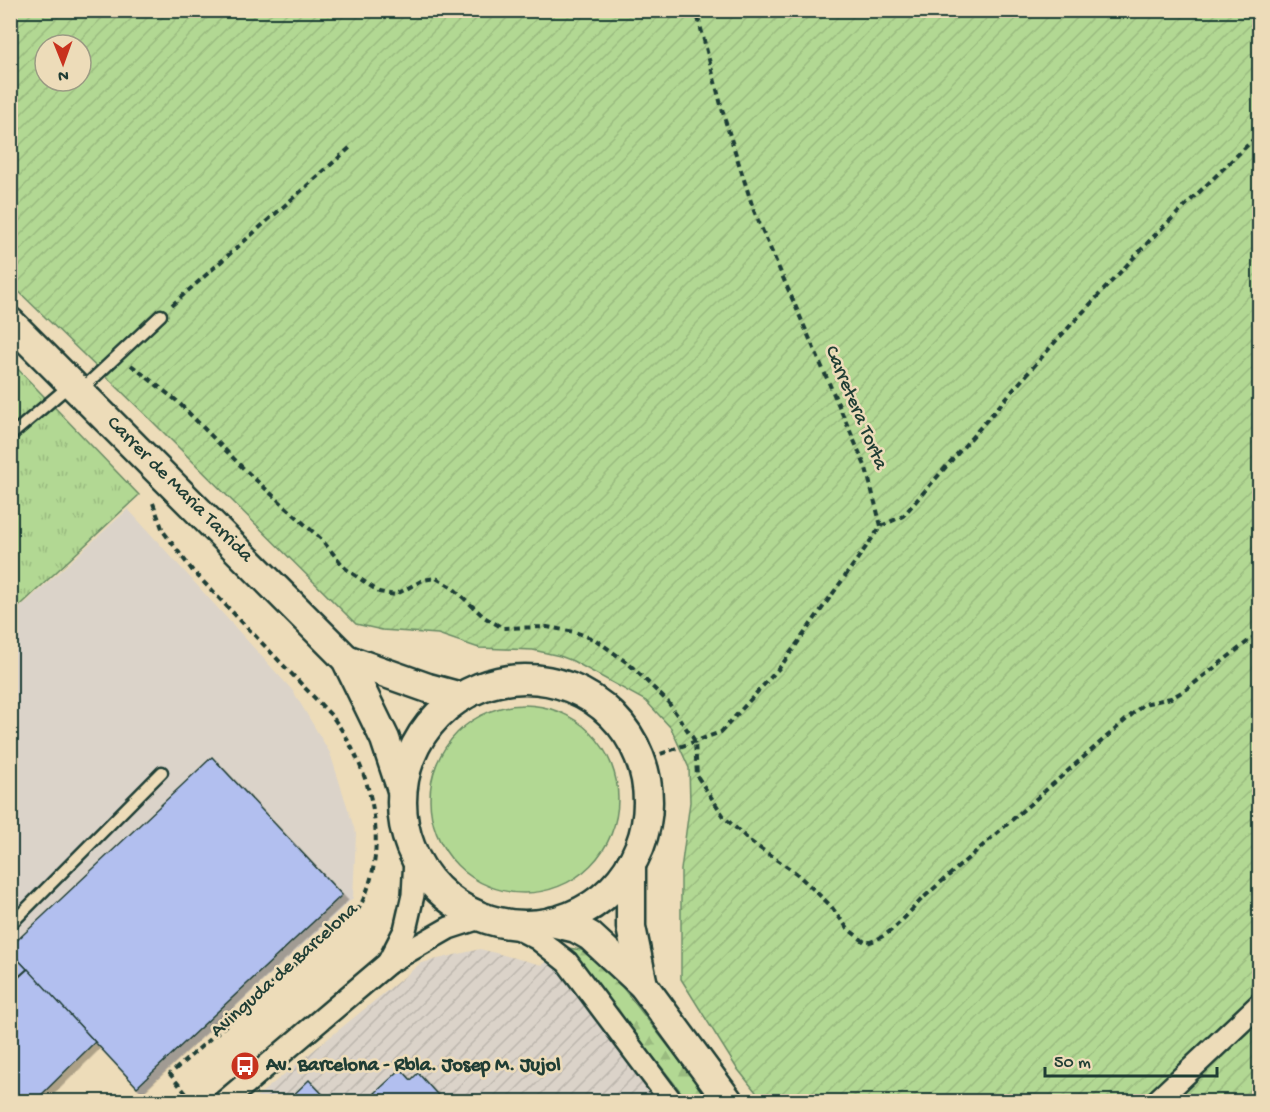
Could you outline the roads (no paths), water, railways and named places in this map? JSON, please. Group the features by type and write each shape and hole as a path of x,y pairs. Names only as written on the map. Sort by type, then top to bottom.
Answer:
{"main road":[{"name":"Carrer de Maria Tarrida","path":"10,322 346,658 385,739 402,790"},
{"name":"Carrer de Maria Tarrida","path":"346,658 428,688 461,697"},
{"path":"516,679 546,681 574,689 599,703 629,735 641,761 648,791 647,822 631,864 610,890 593,904 573,915 551,922 522,924 495,920 462,907 443,894 415,858 404,825 402,790 407,767 421,736 434,718 461,697 487,685 516,679"},
{"path":"631,864 631,927 643,985"},
{"path":"551,922 576,928 590,936 643,985 729,1101"}],"street":[{"path":"388,963 405,930 413,895 415,858"},
{"path":"224,1101 388,963 449,928 495,920 538,939 567,962 672,1101"},
{"path":"1156,1101 1260,1004"}],"lane":[{"path":"10,435 119,354 160,315"},
{"path":"10,925 162,772"}],"place":[{"name":"Av. Barcelona - Rbla. Josep M. Jujol","path":"245,1066"}]}
